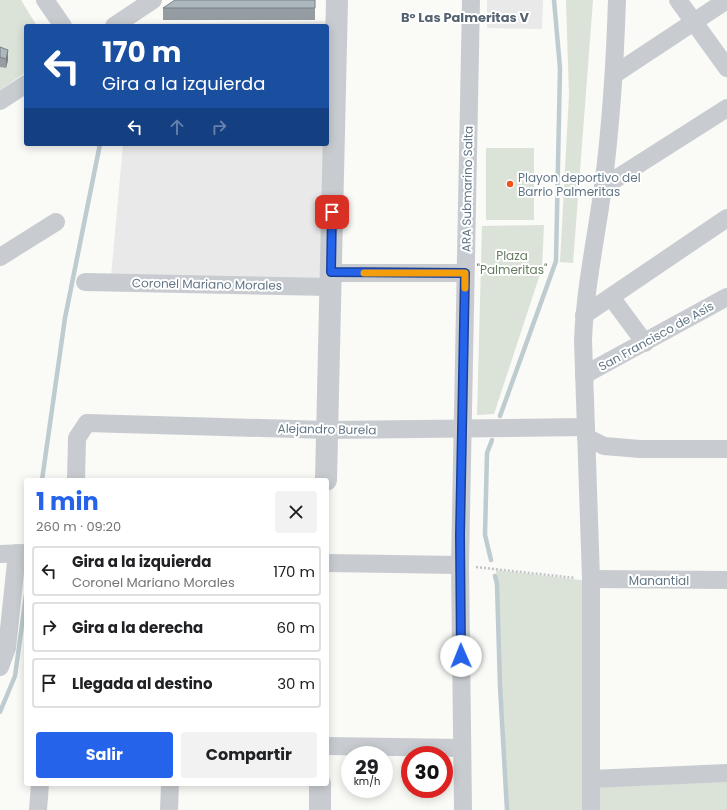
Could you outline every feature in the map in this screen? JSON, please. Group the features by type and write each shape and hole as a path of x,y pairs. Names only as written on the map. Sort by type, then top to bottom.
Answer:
{"street":[{"path":"45,0 62,24"},
{"path":"117,24 153,0"},
{"path":"326,478 337,0"},
{"name":"ARA Submarino Salta","path":"463,810 460,565 471,0"},
{"path":"591,810 591,579 584,375 584,315 603,187 615,74 617,0"},
{"path":"678,0 693,23 727,68"},
{"path":"615,74 727,0"},
{"path":"0,101 24,85"},
{"path":"603,187 727,108"},
{"path":"584,315 727,218"},
{"path":"0,257 56,222"},
{"name":"Coronel Mariano Morales","path":"84,282 331,280 465,273"},
{"path":"611,297 645,343"},
{"name":"San Francisco de Asís","path":"584,375 727,297"},
{"name":"Alejandro Burela","path":"76,478 77,438 87,423 327,430 462,429 586,432"},
{"path":"586,432 604,446 640,449 727,449"},
{"path":"0,667 7,648 14,553"},
{"path":"329,563 460,565"},
{"name":"Manantial","path":"591,579 727,580"},
{"path":"329,746 462,748"},
{"path":"591,779 727,774"},
{"path":"38,810 40,786"},
{"path":"169,810 170,786"},
{"path":"320,786 320,810"}],"path":[{"path":"460,565 591,579"}],"shaded area":[{"path":"487,0 543,0 542,29 487,28"},
{"path":"336,21 329,286 111,277 123,146 329,146 329,24 134,24"}],"green space":[{"path":"0,0 21,0 36,24 24,24 24,73 0,90"},
{"path":"566,0 593,0 573,263 560,262 569,95"},
{"name":"Playon deportivo del Barrio Palmeritas","path":"486,148 534,148 534,220 486,220"},
{"name":"Plaza \"Palmeritas\"","path":"544,225 542,268 494,414 477,415 482,226"},
{"path":"496,570 589,581 590,779 727,776 727,810 508,810"}],"building":[{"path":"175,0 315,0 315,8 163,8"},
{"path":"0,47 8,50 6,59 0,57"}],"waterway":[{"path":"500,416 556,261 560,68 554,0"},
{"path":"42,478 65,318 100,146"},
{"path":"491,560 485,535 487,453 492,440"},
{"path":"495,576 497,584 500,686 507,810"},
{"path":"0,712 15,676 24,610"}],"slow traffic":[{"path":"364,273 465,273 465,288"}],"place":[{"name":"Playon deportivo del Barrio Palmeritas","path":"510,184"}],"district":[{"name":"B° Las Palmeritas V","path":"465,17"}],"route":[{"path":"332,212 331,272 465,273 460,535 461,656"}]}
